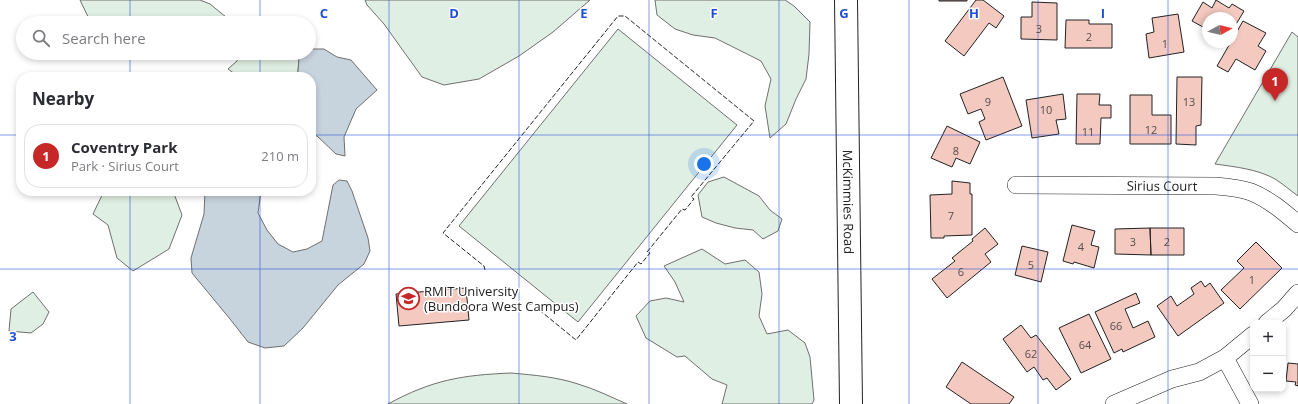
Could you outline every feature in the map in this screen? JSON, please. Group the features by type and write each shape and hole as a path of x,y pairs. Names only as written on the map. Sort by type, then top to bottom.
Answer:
{"main road":[{"name":"McKimmies Road","path":"846,0 851,404"}],"street":[{"name":"Sirius Court","path":"1016,185 1216,186 1238,189 1251,192 1265,199 1283,211 1298,224"},
{"path":"1271,320 1284,309 1298,294"},
{"path":"1114,404 1172,379 1199,372 1225,358 1250,337"},
{"path":"1225,358 1250,404"}],"green space":[{"path":"80,0 200,0 210,4 225,16 88,16"},
{"path":"365,0 590,0 553,32 519,56 479,79 444,85 422,77 384,24 367,5"},
{"path":"655,0 785,0 794,6 810,22 809,54 806,79 786,124 770,138 765,106 771,79 761,61 715,38 693,35 675,29 657,15"},
{"path":"618,29 737,125 578,322 459,226"},
{"path":"1292,32 1298,37 1298,196 1278,181 1261,173 1215,164"},
{"path":"299,60 298,72 232,72 228,69 237,61"},
{"path":"724,177 759,196 770,210 782,219 778,231 763,239 753,230 735,228 716,223 702,217 698,195 708,182"},
{"path":"102,196 175,196 182,215 169,249 133,271 117,258 108,225 93,214"},
{"path":"702,249 725,264 745,260 759,272 762,294 759,316 767,334 788,330 805,343 810,357 814,400 812,404 722,404 727,385 712,379 685,356 677,357 646,338 636,316 650,301 666,298 684,302 675,282 664,266"},
{"path":"33,292 49,312 43,324 31,333 9,331 11,309"},
{"path":"511,373 570,382 591,388 627,404 388,404 419,389 448,380 477,375"}],"shaded area":[{"path":"316,49 324,49 337,57 351,60 377,90 356,109 344,137 345,156 336,154 316,136 316,72 298,72 299,60 316,60"},
{"path":"339,180 347,181 352,191 368,238 370,251 364,264 338,285 303,328 284,346 265,348 248,342 192,273 191,258 204,214 205,196 260,196 258,213 267,230 278,244 293,252 307,249 322,241 333,185"}],"building":[{"path":"967,0 967,1 939,1"},
{"path":"976,0 983,0 1004,16 996,28 989,23 964,56 945,41"},
{"path":"1216,0 1229,8 1232,4 1244,11 1238,21 1238,12 1202,12 1202,26 1192,21 1203,2 1212,8"},
{"path":"1032,2 1057,3 1057,40 1021,39 1021,17 1032,17"},
{"path":"1178,14 1184,52 1149,58 1146,34 1154,32 1152,18"},
{"path":"1066,20 1089,20 1089,24 1112,24 1112,48 1065,48"},
{"path":"1243,21 1266,33 1258,46 1266,51 1255,70 1236,59 1228,72 1217,66 1227,48 1238,48 1238,30"},
{"path":"1003,77 1022,126 986,140 979,122 985,119 981,109 968,114 960,94"},
{"path":"1177,77 1202,77 1201,125 1196,126 1196,145 1176,144"},
{"path":"1063,94 1066,119 1056,120 1059,134 1032,138 1026,100"},
{"path":"1077,94 1100,94 1099,105 1111,105 1111,118 1101,118 1100,144 1076,144"},
{"path":"1130,95 1152,95 1152,115 1171,115 1171,144 1130,144"},
{"path":"947,126 980,142 970,164 956,158 952,167 931,158"},
{"path":"952,181 970,183 970,194 972,194 972,235 931,238 930,195 952,194"},
{"path":"1072,225 1095,231 1091,245 1099,247 1094,268 1074,262 1073,264 1063,261"},
{"path":"985,228 998,244 985,254 991,262 947,298 932,279 955,261 952,258 973,241 972,239"},
{"path":"1150,228 1151,255 1115,254 1115,229"},
{"path":"1150,228 1184,228 1184,255 1151,255"},
{"path":"1256,242 1282,268 1240,309 1221,290 1244,268 1237,261"},
{"path":"1022,246 1048,252 1041,282 1015,275"},
{"path":"1201,281 1205,287 1210,283 1224,303 1178,336 1157,306 1171,296 1177,306 1194,294 1191,288"},
{"path":"466,288 469,320 399,326 396,294"},
{"path":"1136,293 1140,303 1125,309 1133,328 1148,321 1155,337 1123,352 1122,349 1114,353 1095,312"},
{"path":"1089,314 1111,359 1081,373 1059,328"},
{"path":"1021,325 1031,338 1036,335 1071,379 1056,390 1047,378 1043,380 1034,367 1027,372 1003,339"},
{"path":"962,362 1014,397 1009,404 971,404 946,387"},
{"path":"1288,363 1298,364 1298,386 1295,385 1296,382 1286,381"}],"fence":[{"path":"485,270 484,266 443,233 618,16 625,16 754,121 691,197 694,199 685,210 682,209 647,252 650,253 641,264 638,262 576,340 532,304 527,305"}],"place":[{"name":"Coventry Park","path":"1275,101"},
{"name":"RMIT University (Bundoora West Campus)","path":"409,298"}]}
